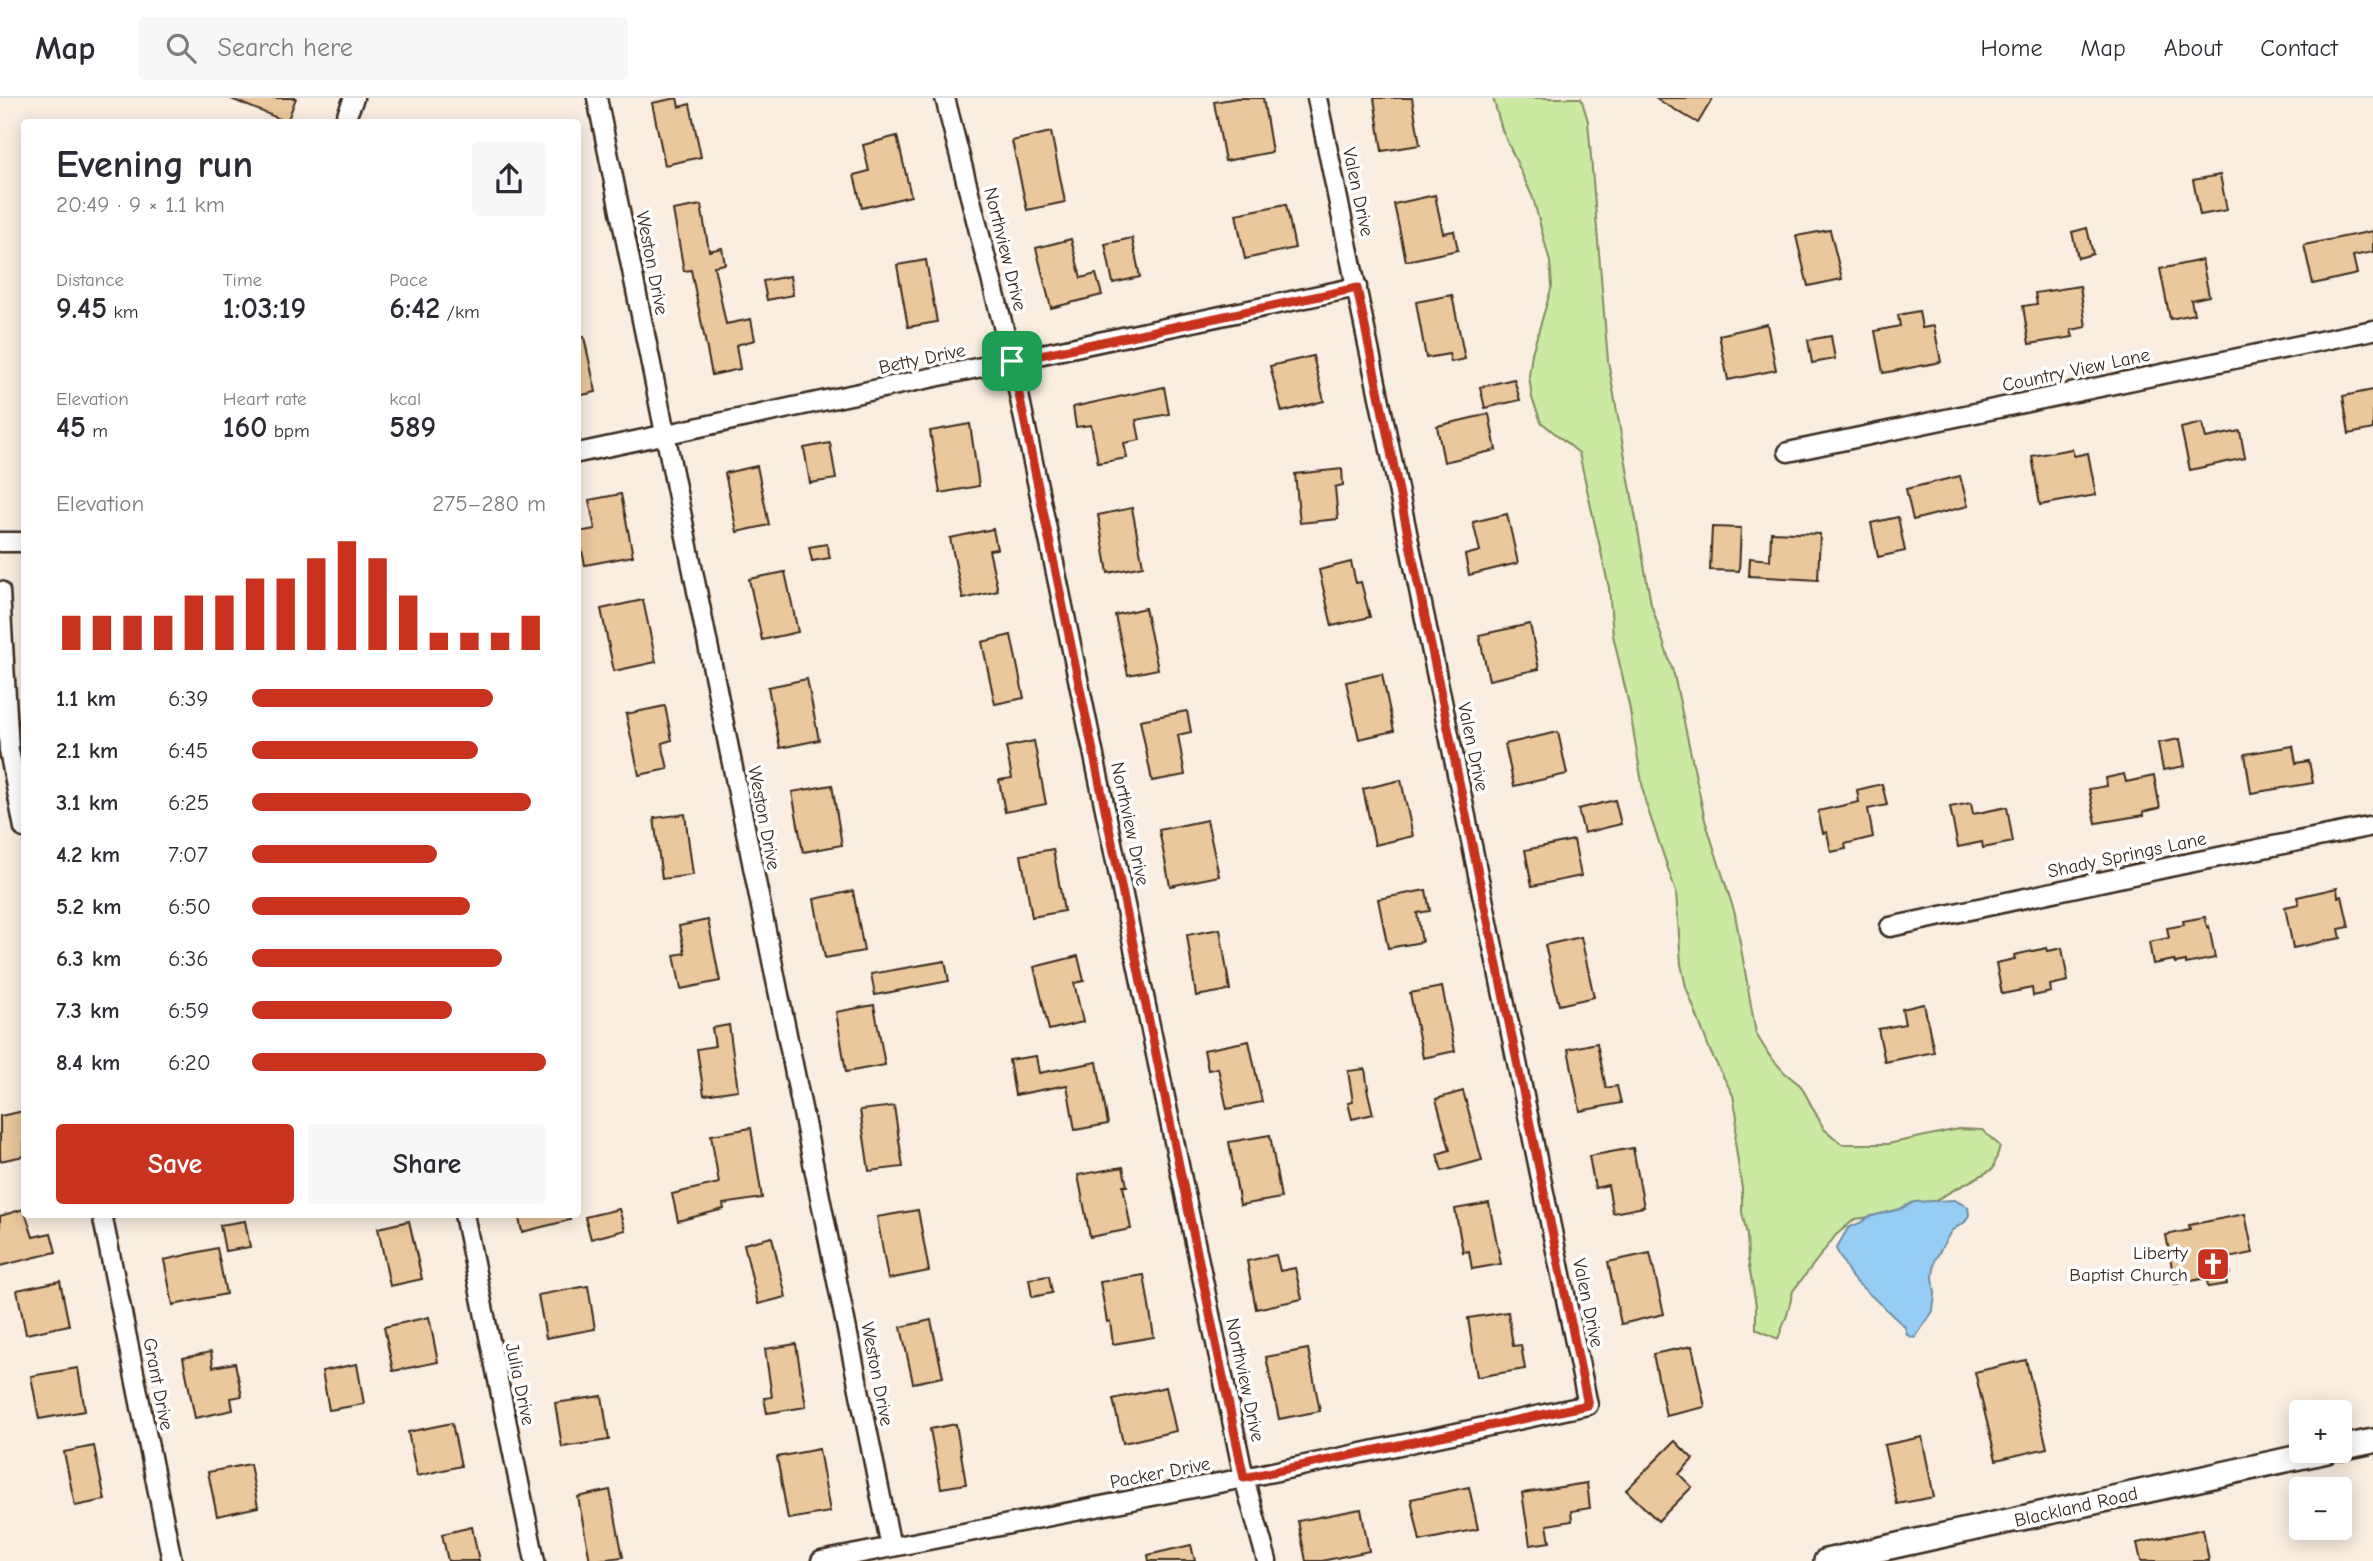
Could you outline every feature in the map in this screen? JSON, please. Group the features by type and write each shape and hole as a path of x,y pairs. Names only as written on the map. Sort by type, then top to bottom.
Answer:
{"street":[{"path":"345,119 354,98"},
{"name":"Weston Drive","path":"597,98 891,1547"},
{"name":"Northview Drive","path":"945,98 1012,361 1244,1478 1267,1561"},
{"name":"Valen Drive","path":"1317,98 1588,1405"},
{"name":"Betty Drive","path":"581,452 1357,288"},
{"name":"Country View Lane","path":"1788,452 2373,330"},
{"path":"0,542 21,542"},
{"path":"0,591 9,750 21,812"},
{"name":"Shady Springs Lane","path":"1890,927 2179,864 2373,826"},
{"name":"Grant Drive","path":"103,1218 172,1561"},
{"name":"Julia Drive","path":"465,1218 535,1561"},
{"name":"Packer Drive","path":"821,1561 1244,1478 1588,1405"},
{"path":"2352,1445 2373,1441"},
{"name":"Blackland Road","path":"1826,1561 2289,1459"}],"green space":[{"path":"1493,98 1581,98 1588,121 1608,361 1651,604 1674,675 1705,820 1735,914 1756,1034 1769,1055 1801,1086 1824,1129 1842,1144 1888,1144 1958,1129 1982,1130 2000,1146 1993,1169 1926,1205 1903,1213 1855,1219 1836,1235 1793,1291 1778,1339 1756,1329 1756,1305 1748,1260 1735,1142 1737,1117 1733,1095 1711,1053 1686,987 1681,964 1676,892 1645,801 1629,705 1613,635 1609,588 1579,453 1541,422 1532,398 1529,376 1532,353 1552,286 1550,262 1533,198 1502,130"}],"water":[{"path":"1954,1200 1968,1207 1969,1215 1965,1222 1951,1231 1935,1260 1933,1311 1915,1338 1907,1335 1905,1327 1852,1278 1836,1249 1848,1228 1868,1217 1900,1209 1914,1202"}],"building":[{"path":"229,98 296,98 288,119 280,119"},
{"path":"677,98 679,107 690,104 701,157 665,165 652,103"},
{"path":"1237,98 1263,98 1272,152 1225,161 1214,102"},
{"path":"1374,98 1412,98 1420,145 1382,151"},
{"path":"1655,98 1713,98 1698,123"},
{"path":"1051,132 1065,202 1027,210 1012,141"},
{"path":"897,136 911,196 862,208 854,175 869,171 863,145"},
{"path":"2220,175 2227,210 2200,215 2193,180"},
{"path":"1435,195 1443,233 1454,231 1458,250 1406,261 1394,204"},
{"path":"1286,204 1295,248 1245,259 1236,214"},
{"path":"701,205 709,251 722,248 725,264 714,266 726,324 751,319 755,340 736,345 740,369 712,375 691,270 684,271 673,210"},
{"path":"2087,228 2093,254 2078,258 2072,232"},
{"path":"1830,230 1842,279 1808,286 1796,236"},
{"path":"2373,231 2373,252 2353,256 2357,274 2313,284 2304,245"},
{"path":"1132,238 1140,277 1113,283 1105,244"},
{"path":"1071,239 1081,278 1096,274 1102,295 1051,308 1036,248"},
{"path":"926,260 937,322 908,327 897,265"},
{"path":"2202,260 2209,296 2191,300 2194,314 2170,319 2160,269"},
{"path":"790,276 793,295 767,300 763,281"},
{"path":"2080,286 2086,327 2071,330 2073,337 2029,344 2023,306 2037,304 2035,293"},
{"path":"1452,295 1465,359 1451,362 1449,354 1426,358 1416,302"},
{"path":"1919,311 1922,328 1934,326 1941,362 1883,373 1875,331 1900,326 1898,315"},
{"path":"1767,324 1776,370 1728,380 1719,335"},
{"path":"1831,336 1835,359 1812,363 1808,340"},
{"path":"584,337 596,392 581,395 581,338"},
{"path":"1313,356 1324,401 1282,412 1270,366"},
{"path":"1514,379 1520,400 1485,408 1480,387"},
{"path":"1164,387 1169,414 1136,420 1140,440 1124,443 1127,458 1098,463 1091,425 1076,427 1073,407"},
{"path":"2373,390 2373,429 2349,434 2343,396"},
{"path":"1489,414 1496,450 1444,462 1437,426"},
{"path":"2202,423 2206,438 2240,431 2245,458 2190,470 2181,428"},
{"path":"970,424 979,486 940,493 930,431"},
{"path":"830,443 836,479 810,483 804,448"},
{"path":"2072,449 2074,456 2088,453 2096,495 2040,505 2032,456"},
{"path":"757,466 769,525 737,532 725,473"},
{"path":"1342,469 1343,485 1335,487 1338,519 1300,523 1295,474"},
{"path":"1960,476 1968,506 1913,520 1906,489"},
{"path":"621,494 633,556 585,565 581,531 595,529 589,500"},
{"path":"1132,508 1143,566 1108,573 1098,515"},
{"path":"1507,514 1518,563 1469,575 1465,555 1480,551 1473,522"},
{"path":"1898,517 1905,551 1878,557 1871,523"},
{"path":"1712,527 1741,528 1739,571 1710,570"},
{"path":"993,529 997,549 989,550 998,591 963,599 950,538"},
{"path":"1771,532 1820,534 1818,580 1749,576 1750,558 1770,560"},
{"path":"827,544 830,558 812,561 809,547"},
{"path":"1351,562 1356,583 1361,582 1370,617 1332,626 1319,570"},
{"path":"785,572 798,632 762,640 749,579"},
{"path":"643,600 656,662 614,671 601,609"},
{"path":"1145,608 1158,669 1128,675 1115,615"},
{"path":"1530,624 1539,669 1489,680 1479,635"},
{"path":"1011,635 1024,698 995,704 982,642"},
{"path":"1382,674 1394,731 1359,739 1346,682"},
{"path":"807,679 819,740 780,748 768,687"},
{"path":"665,706 672,740 662,743 668,769 639,775 626,714"},
{"path":"1187,711 1191,732 1178,735 1185,775 1152,781 1140,720"},
{"path":"1558,732 1567,774 1514,786 1505,744"},
{"path":"2180,739 2185,766 2163,770 2158,743"},
{"path":"1034,741 1046,804 1005,812 999,780 1012,778 1006,747"},
{"path":"2293,746 2296,763 2309,761 2313,783 2251,793 2245,754"},
{"path":"2124,774 2126,782 2154,776 2160,808 2143,812 2144,815 2096,823 2089,789 2107,786 2106,778"},
{"path":"1401,780 1413,836 1375,845 1363,789"},
{"path":"1882,784 1887,805 1868,809 1873,837 1845,844 1846,849 1831,852 1827,832 1823,833 1818,811 1859,802 1857,790"},
{"path":"832,785 842,845 803,852 792,792"},
{"path":"1615,800 1621,824 1584,833 1578,809"},
{"path":"1971,803 1973,814 2007,807 2013,842 1983,848 1982,842 1958,847 1950,807"},
{"path":"685,814 693,875 662,879 654,818"},
{"path":"1207,820 1219,876 1170,886 1159,830"},
{"path":"1574,840 1581,876 1532,886 1525,850"},
{"path":"1053,849 1064,911 1032,917 1021,855"},
{"path":"2337,888 2338,897 2342,896 2349,927 2339,929 2341,938 2293,948 2285,907 2299,904 2297,897"},
{"path":"1426,890 1430,911 1417,913 1422,942 1388,948 1378,899"},
{"path":"853,891 864,951 825,958 814,899"},
{"path":"2205,917 2215,958 2186,964 2186,961 2175,963 2174,960 2153,964 2149,942 2169,938 2167,928 2184,925 2183,921"},
{"path":"708,920 720,981 681,989 674,955 685,953 679,926"},
{"path":"1220,929 1230,990 1196,996 1187,935"},
{"path":"1581,937 1594,997 1559,1005 1545,945"},
{"path":"2047,948 2048,951 2062,948 2068,981 2050,985 2051,992 2033,996 2032,988 2002,994 1996,963 2015,959 2014,955"},
{"path":"1078,956 1084,981 1074,983 1083,1022 1049,1030 1034,967"},
{"path":"945,961 949,981 875,995 871,974"},
{"path":"1442,987 1455,1051 1423,1058 1410,993"},
{"path":"1924,1004 1934,1052 1885,1062 1878,1029 1905,1024 1902,1009"},
{"path":"874,1005 885,1065 846,1072 836,1012"},
{"path":"729,1025 738,1090 704,1095 697,1049 715,1046 712,1028"},
{"path":"1249,1041 1262,1102 1227,1109 1218,1068 1208,1070 1204,1050"},
{"path":"1597,1043 1606,1088 1617,1086 1621,1103 1580,1111 1568,1049"},
{"path":"1036,1056 1039,1073 1097,1062 1108,1124 1075,1130 1067,1085 1015,1095 1009,1060"},
{"path":"1365,1069 1373,1114 1352,1119 1348,1103 1353,1102 1348,1071"},
{"path":"1463,1091 1482,1160 1442,1171 1437,1154 1450,1150 1436,1099"},
{"path":"894,1106 903,1167 869,1171 860,1110"},
{"path":"21,1112 21,1157 0,1161 0,1116"},
{"path":"751,1128 762,1198 723,1204 724,1209 678,1221 672,1194 719,1183 711,1135"},
{"path":"1270,1135 1281,1198 1240,1205 1229,1142"},
{"path":"1633,1148 1644,1207 1613,1213 1608,1185 1595,1188 1589,1156"},
{"path":"1123,1167 1127,1186 1123,1186 1131,1229 1090,1237 1078,1175"},
{"path":"1489,1203 1501,1264 1472,1269 1469,1251 1463,1252 1455,1209"},
{"path":"619,1209 625,1230 591,1239 585,1217"},
{"path":"21,1210 21,1218 27,1218 33,1237 51,1233 56,1252 0,1266 0,1216"},
{"path":"918,1210 929,1271 888,1279 877,1217"},
{"name":"Liberty Baptist Church","path":"2245,1214 2253,1253 2228,1258 2230,1274 2225,1275 2227,1284 2208,1287 2207,1278 2175,1284 2166,1235 2190,1230 2189,1225"},
{"path":"519,1218 570,1218 570,1220 522,1232"},
{"path":"245,1221 250,1247 225,1251 220,1225"},
{"path":"409,1221 422,1279 390,1286 378,1228"},
{"path":"772,1237 786,1297 758,1304 744,1244"},
{"path":"217,1248 226,1294 173,1305 164,1260"},
{"path":"1650,1253 1664,1314 1621,1324 1608,1262"},
{"path":"1276,1255 1280,1271 1295,1268 1302,1299 1256,1309 1247,1261"},
{"path":"1144,1275 1154,1337 1113,1344 1100,1282"},
{"path":"1049,1276 1052,1293 1032,1297 1029,1279"},
{"path":"60,1281 69,1325 26,1334 17,1290"},
{"path":"588,1286 595,1329 546,1338 538,1295"},
{"path":"1508,1312 1513,1346 1521,1345 1525,1369 1477,1377 1468,1318"},
{"path":"429,1317 438,1362 393,1371 384,1327"},
{"path":"931,1320 943,1377 913,1383 901,1327"},
{"path":"796,1344 806,1407 767,1413 764,1398 772,1397 765,1349"},
{"path":"1692,1346 1705,1407 1666,1416 1653,1354"},
{"path":"1308,1349 1320,1411 1279,1419 1266,1357"},
{"path":"211,1352 213,1367 235,1363 242,1396 231,1398 233,1410 195,1418 183,1358"},
{"path":"2026,1360 2047,1448 1996,1460 1975,1372"},
{"path":"357,1364 364,1404 329,1410 322,1371"},
{"path":"78,1368 85,1411 39,1419 31,1376"},
{"path":"1166,1387 1176,1431 1123,1443 1113,1399"},
{"path":"602,1396 609,1440 562,1447 555,1403"},
{"path":"452,1423 461,1466 417,1476 408,1432"},
{"path":"956,1424 966,1484 941,1488 930,1429"},
{"path":"1922,1437 1934,1497 1897,1504 1884,1445"},
{"path":"1675,1441 1693,1459 1679,1474 1692,1487 1658,1521 1626,1490"},
{"path":"94,1446 105,1500 75,1506 64,1452"},
{"path":"819,1449 830,1512 788,1519 777,1457"},
{"path":"250,1464 258,1507 217,1516 208,1472"},
{"path":"1587,1483 1590,1508 1571,1511 1572,1521 1547,1525 1550,1542 1530,1545 1522,1493"},
{"path":"1469,1487 1478,1529 1420,1541 1411,1499"},
{"path":"610,1490 623,1557 590,1561 578,1497"},
{"path":"1361,1509 1369,1551 1322,1561 1306,1561 1298,1521"},
{"path":"472,1527 479,1561 448,1561 442,1534"},
{"path":"2203,1529 2209,1561 2141,1561 2137,1543"},
{"path":"1191,1545 1195,1561 1149,1561 1148,1555"}],"place":[{"name":"Liberty Baptist Church","path":"2213,1264"}],"route":[{"path":"1357,288 1588,1405 1244,1478 1012,361 1357,288"}]}
